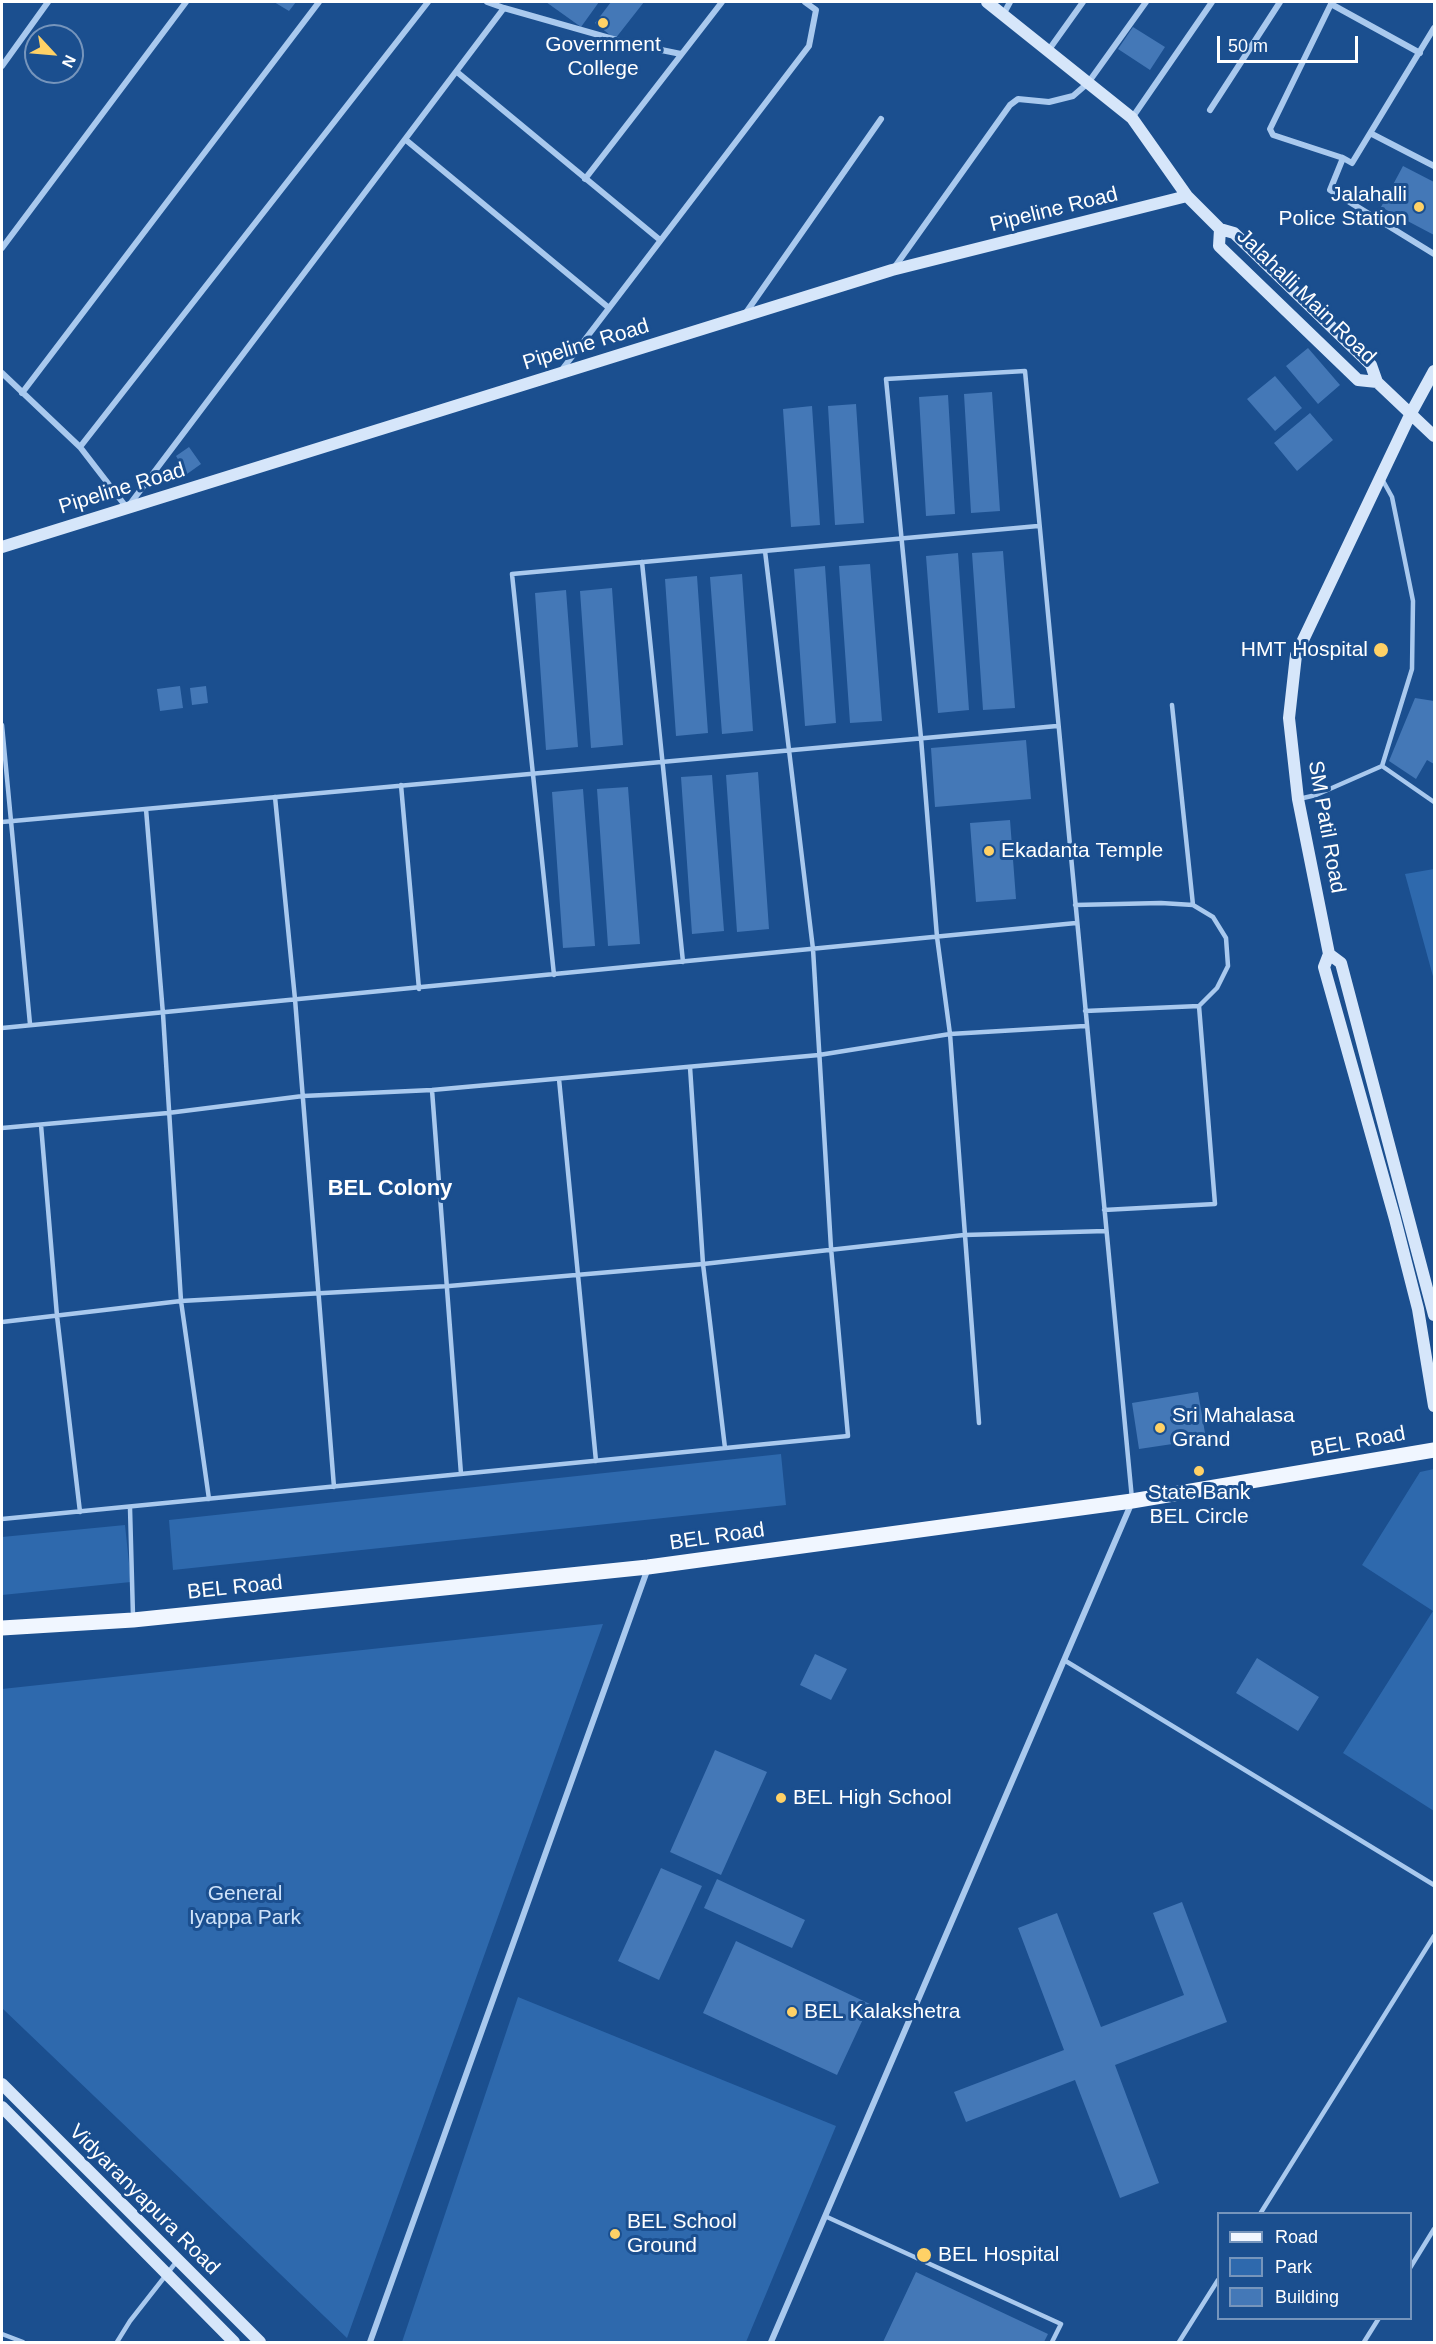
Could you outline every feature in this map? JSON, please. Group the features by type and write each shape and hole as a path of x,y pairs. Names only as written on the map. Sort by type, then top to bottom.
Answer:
{"main road":[{"name":"BEL Road","path":"2,1628 134,1620 648,1568 1132,1501 1434,1450"}],"street":[{"path":"2,66 48,2"},
{"path":"2,248 186,2"},
{"path":"22,393 319,2"},
{"path":"80,447 428,2"},
{"path":"487,2 627,43 681,54"},
{"path":"585,179 722,2"},
{"path":"558,374 809,46 816,10 805,2"},
{"name":"Jalahalli Main Road","path":"987,2 1132,118 1187,196 1220,229 1234,233 1371,365 1377,382 1434,436"},
{"path":"1003,15 1010,2"},
{"path":"1048,51 1083,2"},
{"path":"892,270 1010,105 1018,99 1025,98 1049,102 1073,96 1088,83 1146,2"},
{"path":"1132,118 1212,2"},
{"path":"1210,110 1280,2"},
{"path":"1420,53 1331,4 1270,129 1273,135 1352,163 1372,134 1420,53 1434,28"},
{"path":"2,373 80,447 127,508 504,8"},
{"path":"457,72 660,240"},
{"path":"742,317 881,119"},
{"path":"1372,134 1434,166"},
{"path":"406,140 609,308"},
{"path":"1343,158 1330,190 1434,254"},
{"name":"Pipeline Road","path":"3,544 127,508 892,270 1187,196"},
{"name":"Jalahalli Main Road","path":"1220,229 1219,246 1358,380 1377,382"},
{"name":"SM Patil Road","path":"1434,371 1411,413 1296,655 1289,718 1298,799 1329,954 1341,963 1434,1315"},
{"path":"1329,954 1324,967 1418,1309 1434,1406"},
{"path":"771,2343 827,2217 1132,1501"},
{"path":"370,2343 648,1568"},
{"name":"Vidyaranyapura Road","path":"2,2084 260,2343"},
{"name":"Vidyaranyapura Road","path":"2,2107 234,2343"}],"lane":[{"path":"979,1423 950,1034 937,937 921,738 885,379 1025,371 1085,1026 1132,1501"},
{"path":"1298,799 1316,795 1382,766 1412,669 1413,601 1392,497 1380,477"},
{"path":"554,975 531,774 512,574 1038,526"},
{"path":"2,1519 848,1436 831,1248 813,949 765,551"},
{"path":"642,562 683,962"},
{"path":"1172,705 1193,905"},
{"path":"2,724 30,1024"},
{"path":"2,822 1058,726"},
{"path":"1382,766 1434,802"},
{"path":"401,786 419,989"},
{"path":"275,797 295,999 334,1487"},
{"path":"146,809 163,1014 181,1301 209,1499"},
{"path":"1075,905 1161,903 1193,905 1213,917 1226,938 1228,966 1217,988 1199,1006 1085,1011"},
{"path":"2,1028 1076,923"},
{"path":"1104,1210 1215,1204 1199,1006"},
{"path":"2,1128 168,1113 303,1096 432,1090 819,1056 950,1034 1085,1026"},
{"path":"690,1067 703,1264 725,1448"},
{"path":"559,1079 596,1461"},
{"path":"432,1090 449,1286 461,1474"},
{"path":"41,1125 57,1316 80,1512"},
{"path":"2,1322 181,1301 317,1291 449,1286 703,1264 964,1234 1106,1231"},
{"path":"130,1508 134,1620"},
{"path":"1064,1660 1434,1885"},
{"path":"1261,2212 1434,1936"},
{"path":"827,2217 1060,2324 1052,2343"},
{"path":"1412,2265 1434,2229"},
{"path":"117,2343 130,2321 177,2261"},
{"path":"1179,2343 1217,2282"},
{"path":"1364,2343 1378,2320"},
{"path":"2,2334 22,2343"}],"green space":[{"path":"1434,869 1434,980 1405,874"},
{"path":"781,1454 786,1505 173,1570 169,1520"},
{"path":"1434,1469 1434,1811 1343,1753 1433,1611 1362,1565 1420,1472"},
{"path":"125,1525 131,1582 2,1595 2,1537"},
{"name":"General Iyappa Park","path":"603,1624 347,2338 2,2008 2,1689"},
{"name":"BEL School Ground","path":"518,1997 836,2126 746,2342 402,2342"}],"building":[{"path":"274,2 296,2 289,11"},
{"path":"546,2 599,2 581,27"},
{"path":"611,2 644,2 615,39 595,23"},
{"path":"1133,27 1165,47 1150,70 1118,49"},
{"path":"1403,166 1434,182 1434,235 1381,207"},
{"path":"1308,348 1340,385 1318,404 1286,366"},
{"path":"1275,376 1302,408 1275,431 1247,399"},
{"path":"992,392 1000,511 971,513 964,394"},
{"path":"948,395 955,514 926,516 919,397"},
{"path":"856,404 864,523 835,525 828,406"},
{"path":"812,406 820,525 791,527 783,409"},
{"path":"1310,413 1333,440 1297,471 1274,443"},
{"path":"189,447 201,464 187,474 176,456"},
{"path":"1003,551 1015,708 983,710 972,553"},
{"path":"958,553 969,710 938,713 926,556"},
{"path":"870,564 882,721 850,723 839,566"},
{"path":"825,566 836,723 805,726 794,569"},
{"path":"742,574 753,731 722,734 710,577"},
{"path":"697,576 708,733 676,736 665,579"},
{"path":"612,588 623,745 591,748 580,591"},
{"path":"566,590 578,747 546,750 535,593"},
{"path":"180,686 183,708 160,711 157,689"},
{"path":"206,686 208,703 192,705 190,688"},
{"path":"1415,698 1434,701 1434,764 1427,760 1416,779 1389,761"},
{"path":"1026,740 1031,799 935,807 931,748"},
{"path":"758,772 769,929 737,932 726,775"},
{"path":"712,775 724,931 692,934 681,777"},
{"path":"628,787 640,944 608,946 597,789"},
{"path":"583,789 595,946 563,948 552,792"},
{"path":"1010,820 1016,899 976,902 970,823"},
{"path":"1198,1392 1206,1439 1139,1449 1132,1403"},
{"path":"815,1654 847,1669 831,1700 800,1685"},
{"path":"1257,1658 1319,1697 1298,1731 1236,1693"},
{"path":"715,1750 767,1772 721,1875 670,1852"},
{"path":"661,1868 702,1886 659,1980 618,1961"},
{"path":"717,1879 805,1920 792,1948 704,1908"},
{"path":"1182,1902 1227,2022 1115,2065 1159,2183 1120,2198 1075,2080 966,2122 954,2092 1064,2050 1018,1928 1057,1913 1101,2027 1184,1995 1153,1913"},
{"path":"736,1941 870,2004 837,2075 703,2013"},
{"path":"916,2272 1048,2334 1044,2342 883,2342"}],"place":[{"name":"Government College","path":"603,23"},
{"name":"Jalahalli Police Station","path":"1419,207"},
{"name":"HMT Hospital","path":"1381,650"},
{"name":"Ekadanta Temple","path":"989,851"},
{"name":"Sri Mahalasa Grand","path":"1160,1428"},
{"name":"State Bank BEL Circle","path":"1199,1471"},
{"name":"BEL High School","path":"781,1798"},
{"name":"BEL Kalakshetra","path":"792,2012"},
{"name":"BEL School Ground","path":"615,2234"},
{"name":"BEL Hospital","path":"924,2255"}],"district":[{"name":"BEL Colony","path":"390,1189"}]}
